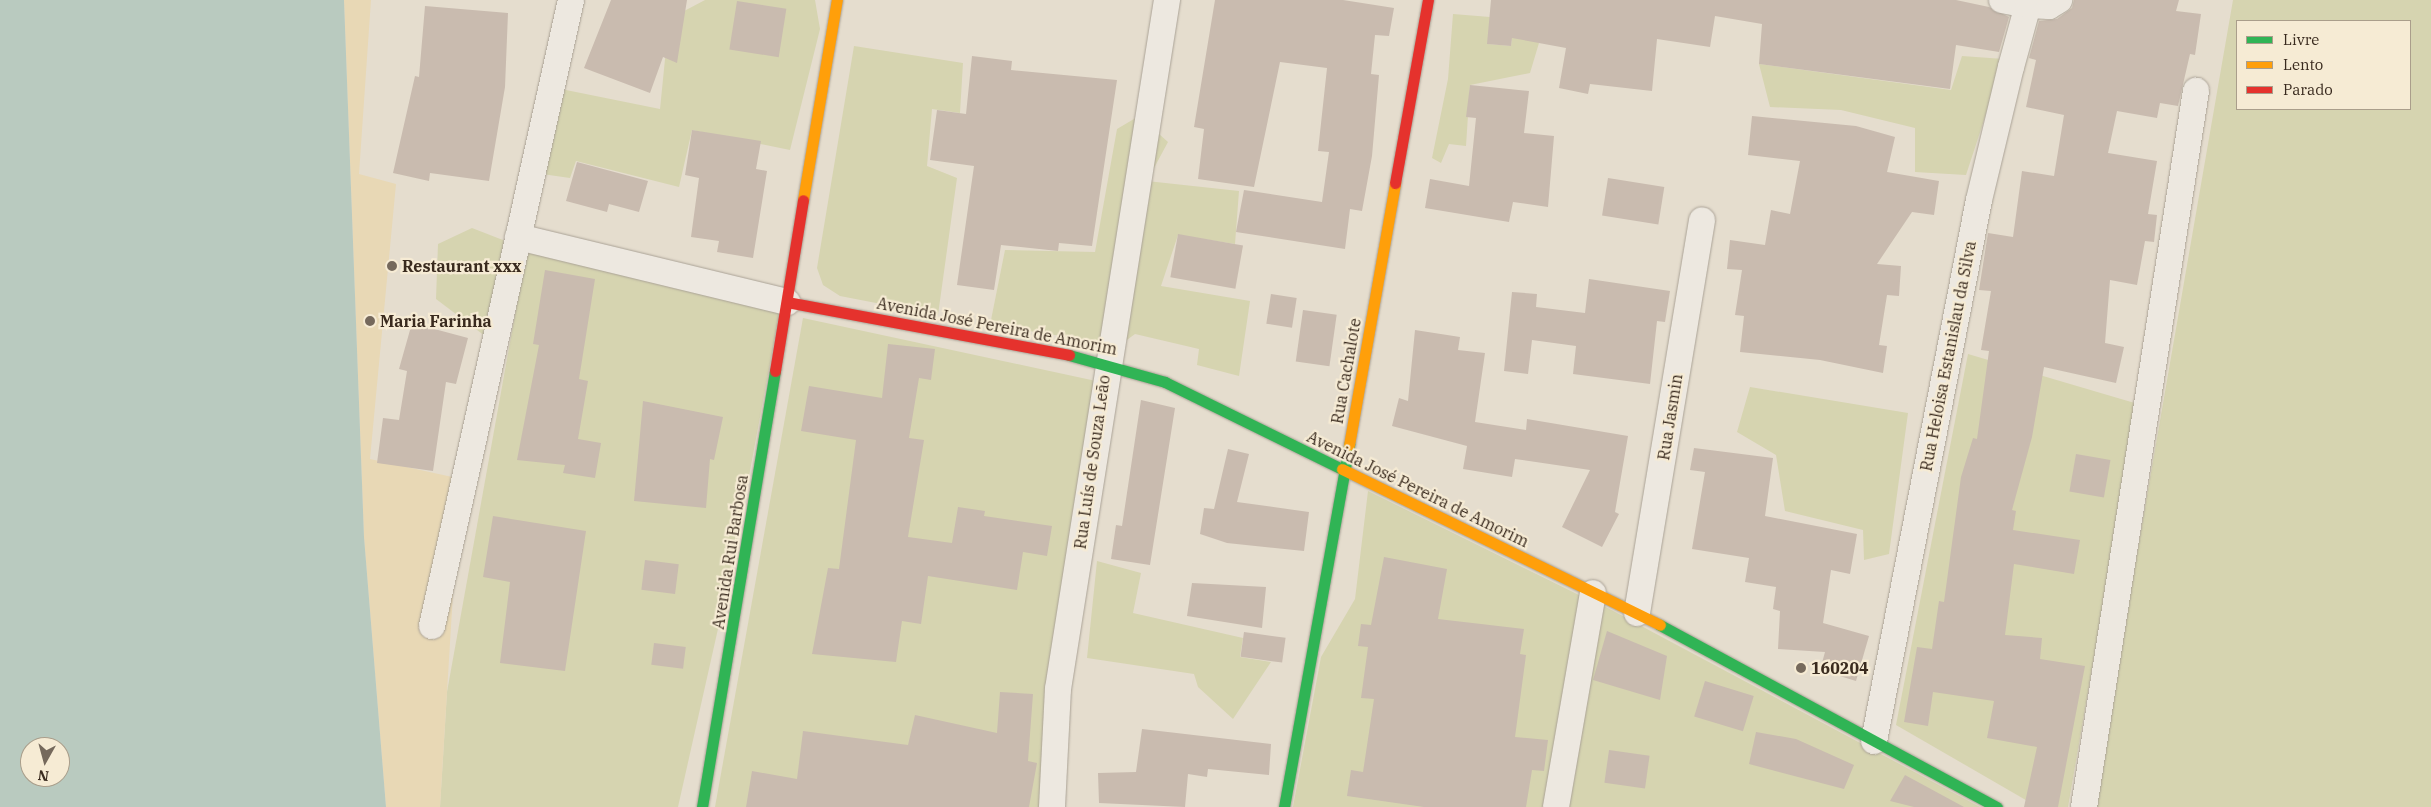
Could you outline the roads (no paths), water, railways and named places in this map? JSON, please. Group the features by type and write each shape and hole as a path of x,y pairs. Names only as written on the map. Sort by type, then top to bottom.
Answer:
{"main road":[{"name":"Avenida Rui Barbosa","path":"702,807 837,0"},
{"name":"Rua Cachalote","path":"1284,807 1428,0"},
{"name":"Avenida José Pereira de Amorim","path":"788,302 1106,362 1165,382 1345,472 1637,613 1997,807"}],"street":[{"path":"432,626 571,0"},
{"name":"Rua Luís de Souza Leão","path":"1052,807 1058,689 1106,362 1167,0"},
{"path":"2002,0 2028,5 2049,6 2059,0"},
{"name":"Rua Heloisa Estanislau da Silva","path":"1874,741 1979,200 2028,5"},
{"path":"2084,807 2196,91"},
{"name":"Rua Jasmin","path":"1637,613 1702,220"},
{"path":"518,237 788,302"},
{"path":"1556,807 1593,593"}],"place":[{"name":"Restaurant xxx","path":"392,266"},
{"name":"Maria Farinha","path":"370,321"},
{"name":"160204","path":"1801,668"}]}
